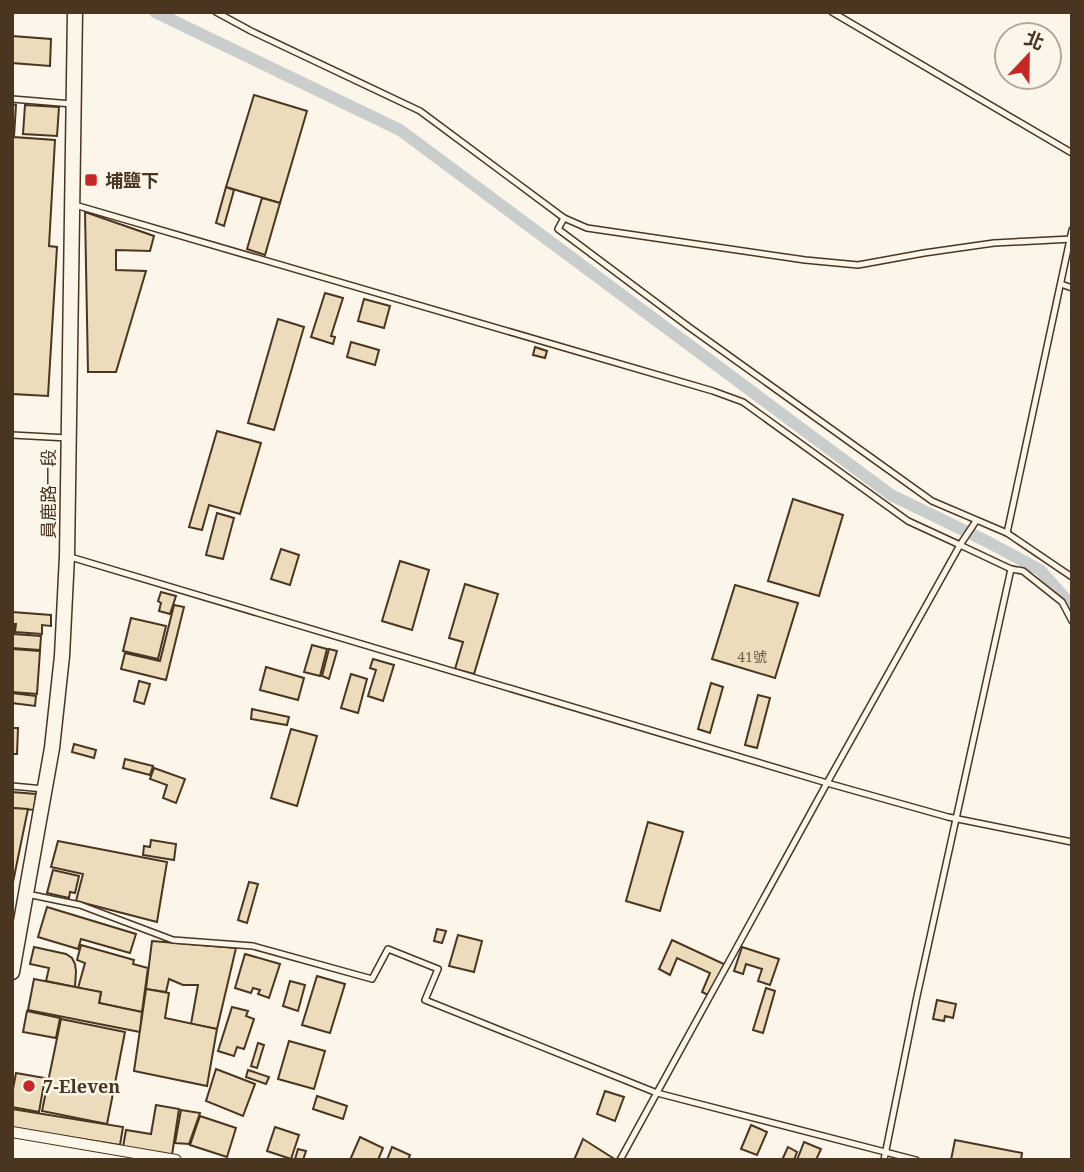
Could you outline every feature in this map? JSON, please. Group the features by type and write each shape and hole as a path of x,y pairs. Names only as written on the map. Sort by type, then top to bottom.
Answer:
{"main road":[{"name":"員鹿路一段","path":"12,972 52,748 62,656 67,556 75,12"}],"street":[{"path":"12,1132 176,1160"}],"lane":[{"path":"216,12 420,111 564,218 587,228 805,260 858,265 994,243 1071,239"},
{"path":"832,12 1072,153"},
{"path":"12,99 74,104"},
{"path":"72,204 743,402 908,521 1011,569 1023,571 1062,602 1072,621"},
{"path":"564,218 558,229 689,327 932,501 1007,533 1072,577"},
{"path":"1007,533 1072,230"},
{"path":"1061,284 1072,288"},
{"path":"12,435 68,438"},
{"path":"620,1160 827,783 976,521"},
{"path":"67,556 827,783 956,819 1072,842"},
{"path":"885,1156 917,996 1011,569"},
{"path":"12,786 45,789"},
{"path":"26,894 80,905 173,940 253,946 372,979 388,949 438,969 425,1000 657,1093 885,1156 916,1160"}],"building":[{"path":"12,36 51,39 50,66 12,63"},
{"path":"254,95 307,111 280,203 226,187"},
{"path":"12,104 16,105 14,137 55,140 49,246 57,247 48,396 12,394"},
{"path":"25,105 59,107 57,136 23,134"},
{"path":"226,187 234,190 224,226 216,223"},
{"path":"262,198 280,203 265,255 247,249"},
{"path":"85,212 154,236 150,251 116,250 116,270 146,271 116,372 88,372"},
{"path":"325,293 343,298 331,336 335,337 333,344 311,337"},
{"path":"364,299 390,306 384,328 358,321"},
{"path":"278,319 304,327 274,430 248,423"},
{"path":"351,342 379,350 375,365 347,357"},
{"path":"535,347 547,351 545,358 533,355"},
{"path":"217,431 261,443 240,514 209,505 202,530 189,527"},
{"path":"793,499 843,515 819,596 768,581"},
{"path":"217,513 234,518 223,559 206,555"},
{"path":"281,549 299,555 290,585 271,579"},
{"path":"400,561 429,570 412,630 382,621"},
{"path":"465,584 498,594 474,674 455,669 463,642 449,638"},
{"path":"735,585 798,603 775,678 712,659"},
{"path":"161,592 176,596 170,614 159,611"},
{"path":"174,605 184,607 166,680 121,669 125,653 160,661"},
{"path":"12,612 51,615 51,626 42,625 42,634 15,632 16,624 12,624"},
{"path":"131,618 166,626 158,659 123,651"},
{"path":"12,624 15,624 14,634 41,636 40,650 12,648"},
{"path":"312,645 327,649 320,676 304,672"},
{"path":"12,649 40,651 37,694 12,692"},
{"path":"329,649 337,651 329,679 322,676"},
{"path":"373,659 394,665 383,701 368,696 376,670 370,668"},
{"path":"266,667 304,678 298,700 260,690"},
{"path":"351,674 367,679 358,713 341,708"},
{"path":"139,681 150,684 144,704 134,701"},
{"path":"711,683 723,687 710,733 698,729"},
{"path":"12,693 36,696 35,706 12,703"},
{"path":"758,695 770,698 757,748 745,745"},
{"path":"252,709 289,717 287,725 251,719"},
{"path":"12,728 18,728 17,754 12,754"},
{"path":"291,729 317,736 297,806 271,798"},
{"path":"74,744 96,750 94,758 72,752"},
{"path":"125,759 153,766 150,775 123,768"},
{"path":"154,768 185,779 176,803 163,798 167,785 150,779"},
{"path":"12,792 36,794 34,810 12,808"},
{"path":"12,808 28,809 12,887"},
{"path":"648,822 683,832 660,911 626,901"},
{"path":"151,840 176,844 174,860 143,855 144,846 150,847"},
{"path":"58,841 167,862 157,922 76,901 83,874 51,867"},
{"path":"53,870 79,876 75,893 70,892 69,898 47,893"},
{"path":"249,882 258,884 247,923 238,920"},
{"path":"47,907 136,934 130,953 81,939 78,949 38,937"},
{"path":"437,929 446,931 442,943 434,941"},
{"path":"458,935 482,941 474,972 449,966"},
{"path":"672,940 726,965 712,997 702,992 710,973 677,958 670,975 659,969"},
{"path":"152,941 236,948 217,1029 191,1024 198,985 183,985 169,979 166,992 146,989"},
{"path":"81,945 134,960 133,964 148,968 142,1012 99,1003 101,992 78,988 85,963 77,960"},
{"path":"34,947 66,954 72,958 76,971 75,987 46,981 49,968 30,964"},
{"path":"742,947 779,959 770,985 758,981 762,969 746,964 743,974 734,971"},
{"path":"245,954 280,964 269,998 258,994 260,990 253,988 251,993 235,988"},
{"path":"317,976 345,984 330,1033 302,1025"},
{"path":"34,979 101,992 99,1003 142,1012 140,1032 28,1010"},
{"path":"290,981 305,985 298,1011 283,1006"},
{"path":"766,988 775,991 763,1033 753,1030"},
{"path":"146,989 169,993 165,1018 217,1029 207,1086 134,1071"},
{"path":"937,1000 956,1004 953,1018 945,1016 944,1021 933,1019"},
{"path":"232,1007 248,1011 246,1016 254,1019 244,1049 237,1047 234,1056 218,1051"},
{"path":"27,1011 60,1018 56,1038 23,1032"},
{"path":"61,1019 125,1032 107,1124 42,1111"},
{"path":"289,1041 325,1051 314,1089 278,1079"},
{"path":"258,1043 264,1045 257,1068 251,1066"},
{"path":"216,1069 255,1084 243,1116 206,1101"},
{"path":"248,1070 269,1077 266,1084 246,1077"},
{"path":"16,1073 45,1078 39,1112 12,1107"},
{"path":"605,1091 624,1097 615,1121 597,1114"},
{"path":"317,1096 347,1106 343,1119 313,1109"},
{"path":"156,1105 179,1109 172,1155 123,1147 126,1130 151,1134"},
{"path":"12,1109 123,1127 120,1145 12,1128"},
{"path":"181,1110 200,1113 189,1144 175,1143"},
{"path":"200,1116 236,1128 227,1157 190,1145"},
{"path":"751,1125 767,1132 757,1155 741,1149"},
{"path":"275,1127 299,1135 291,1159 267,1151"},
{"path":"360,1137 383,1148 378,1160 350,1160"},
{"path":"583,1139 616,1160 574,1160"},
{"path":"955,1140 1022,1153 1021,1160 951,1160"},
{"path":"804,1142 821,1149 816,1160 797,1160"},
{"path":"392,1147 410,1155 408,1160 387,1160"},
{"path":"788,1147 797,1152 794,1160 782,1160"},
{"path":"298,1149 306,1151 303,1160 295,1159"}],"waterway":[{"path":"155,12 400,130 891,495 1040,570 1072,606"}],"place":[{"name":"埔鹽下","path":"91,180"},
{"name":"7-Eleven","path":"29,1086"}]}
